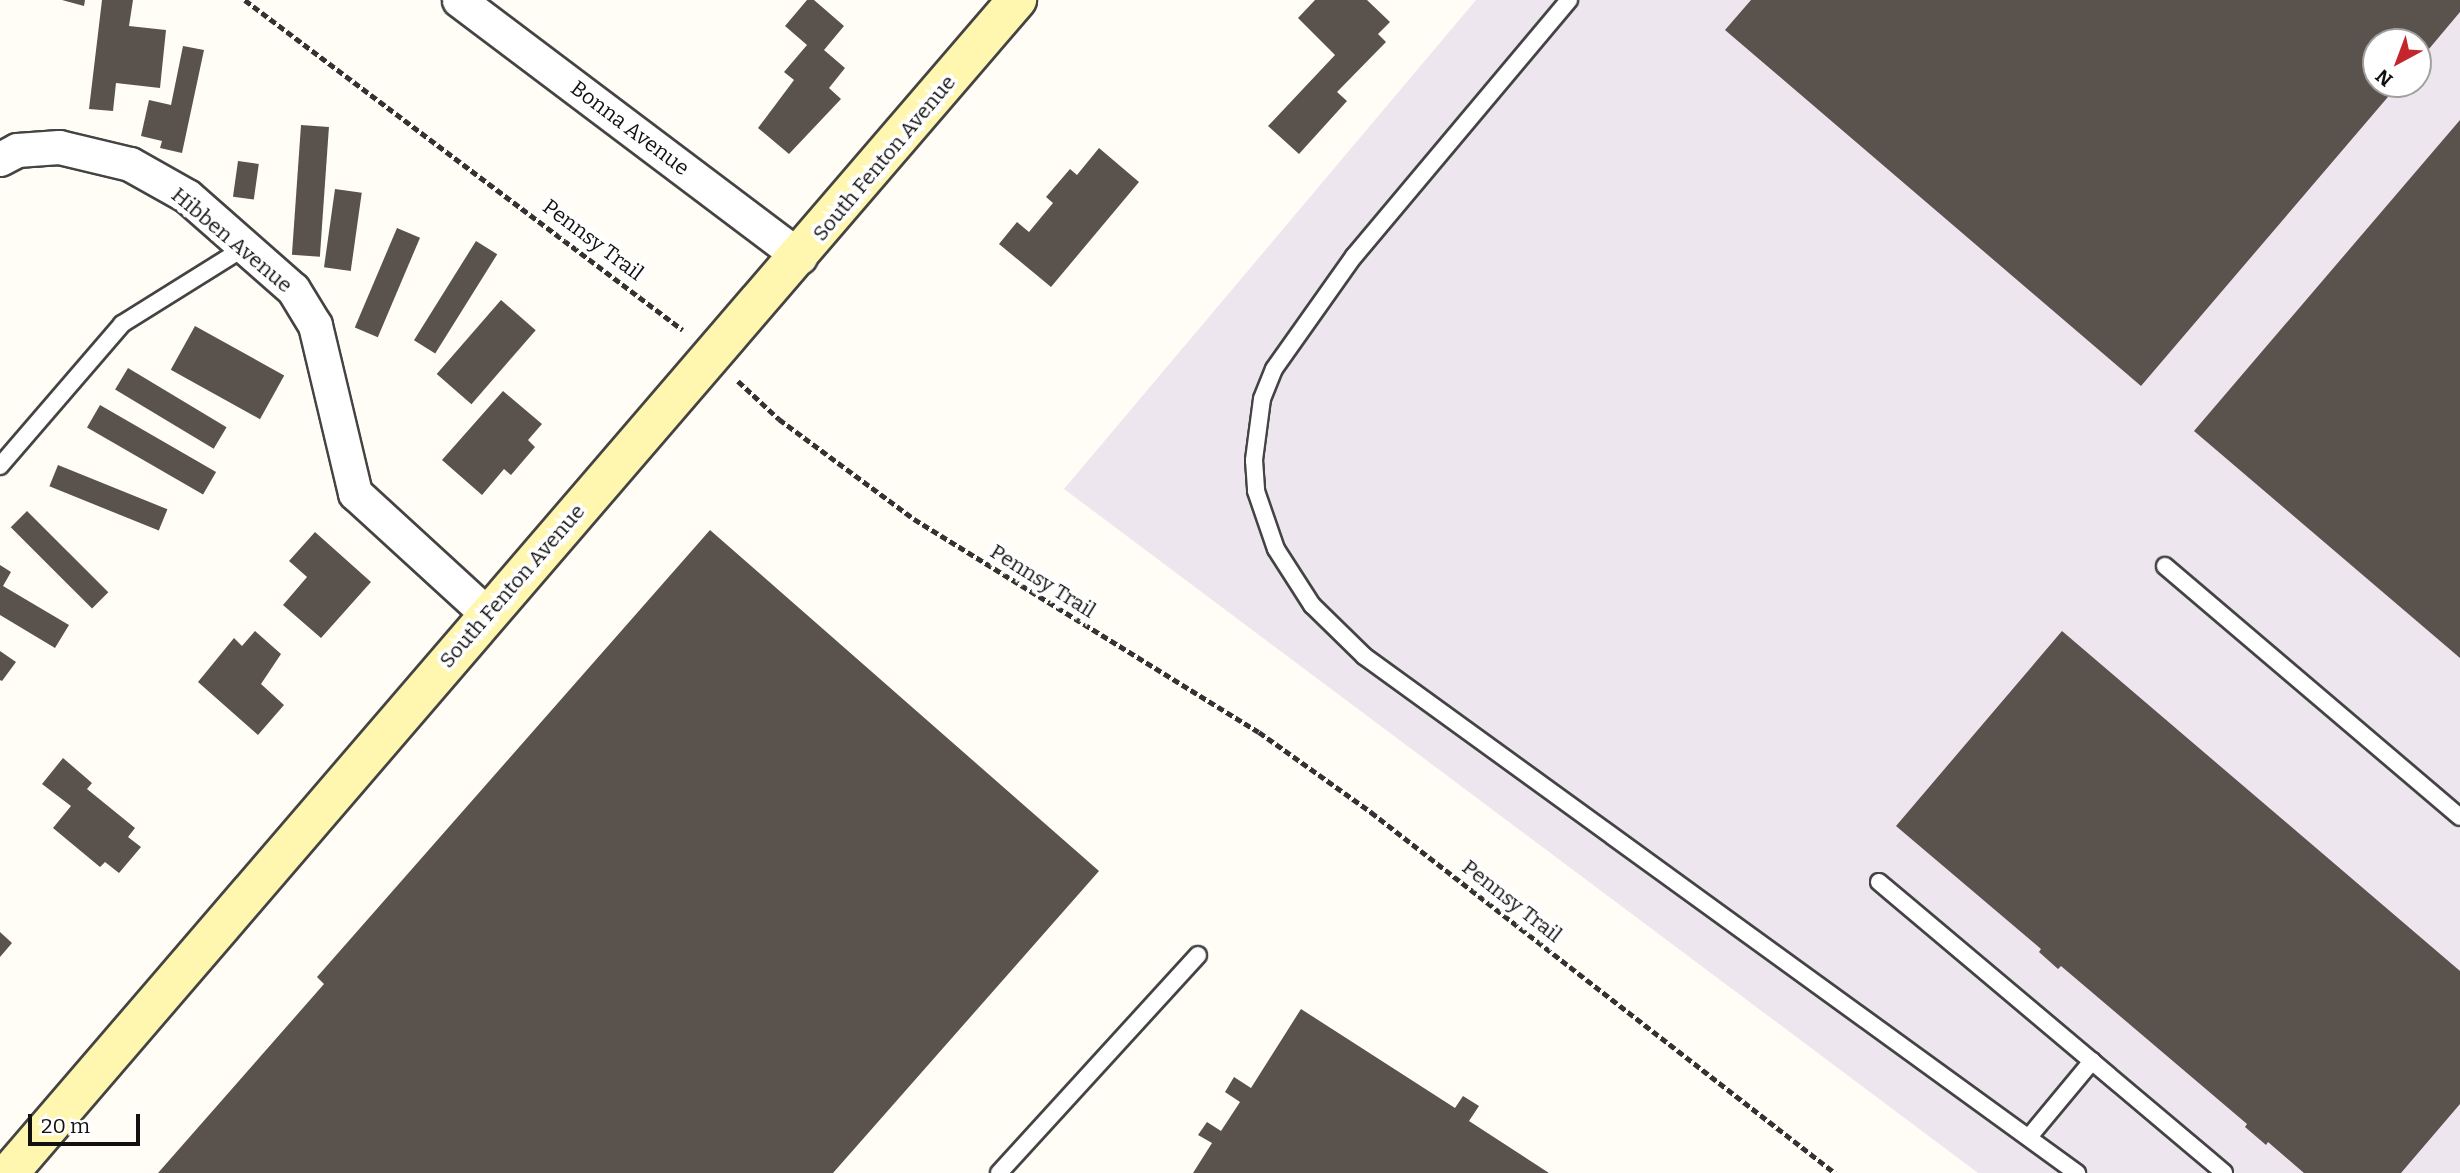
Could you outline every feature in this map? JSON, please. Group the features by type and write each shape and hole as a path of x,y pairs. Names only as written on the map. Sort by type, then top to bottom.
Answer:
{"street":[{"name":"Bonna Avenue","path":"459,0 800,257"},
{"name":"South Fenton Avenue","path":"9,1173 487,614 800,257 1017,0"},
{"name":"Hibben Avenue","path":"0,159 17,150 59,147 130,164 187,196 293,289 315,325 355,493 487,614"}],"lane":[{"path":"1569,0 1354,256 1286,348 1262,399 1256,429 1256,491 1265,520 1286,567 1312,605 1364,656 2077,1173"},
{"path":"0,466 122,324 245,247"},
{"path":"2165,566 2460,817"},
{"path":"1880,882 2224,1173"},
{"path":"999,1173 1198,955"},
{"path":"2029,1137 2092,1061"}],"path":[{"name":"Pennsy Trail","path":"245,0 675,322 779,419 914,519 1259,732 1371,812 1835,1173"}],"shaded area":[{"path":"1476,0 2460,0 2460,1173 1978,1173 1064,489"}],"building":[{"path":"62,0 85,0 84,6"},
{"path":"102,0 133,0 129,26 166,30 160,88 116,83 113,111 89,109"},
{"path":"807,0 814,0 844,26 824,50 845,68 829,88 841,99 789,154 758,128 794,80 784,72 807,45 785,26"},
{"path":"1315,0 1367,0 1390,22 1378,34 1386,42 1337,92 1347,101 1299,154 1268,126 1335,55 1298,18"},
{"path":"1751,0 2460,0 2460,12 2432,45 2432,28 2362,28 2362,98 2387,98 2141,386 1725,30"},
{"path":"183,46 204,50 182,153 160,148 162,141 141,136 149,100 171,105"},
{"path":"2460,120 2460,658 2194,431"},
{"path":"301,125 329,127 320,257 292,255"},
{"path":"1099,148 1139,182 1051,287 999,244 1017,222 1029,232 1053,203 1046,197 1070,169 1077,175"},
{"path":"238,161 259,164 254,200 233,197"},
{"path":"335,189 362,193 351,271 324,267"},
{"path":"397,228 420,238 378,337 355,327"},
{"path":"476,241 497,254 435,353 414,340"},
{"path":"501,300 536,330 471,404 437,374"},
{"path":"195,326 284,375 260,419 171,370"},
{"path":"128,368 227,427 214,449 115,389"},
{"path":"503,391 542,424 528,440 535,447 511,475 504,469 482,495 442,460"},
{"path":"100,405 216,472 203,495 87,428"},
{"path":"58,465 167,509 159,531 49,486"},
{"path":"27,511 108,592 92,609 11,527"},
{"path":"710,530 1099,871 833,1173 158,1173 324,984 317,977"},
{"path":"315,532 371,582 321,638 283,605 307,577 289,561"},
{"path":"0,565 11,572 3,586 69,625 55,648 0,615"},
{"path":"255,631 281,654 261,684 284,705 258,735 198,682 234,638 242,646"},
{"path":"2062,631 2460,971 2460,1104 2401,1173 2304,1173 2268,1142 2266,1145 2245,1127 2247,1124 2061,966 2058,969 2039,952 2041,949 1896,826"},
{"path":"0,651 16,662 2,681 0,680"},
{"path":"63,758 92,783 87,789 135,828 128,837 141,847 119,873 105,862 100,867 53,828 71,806 42,784"},
{"path":"0,932 12,943 0,957"},
{"path":"1301,1009 1455,1108 1463,1096 1479,1106 1469,1121 1549,1173 1193,1173 1212,1143 1198,1135 1207,1122 1221,1131 1240,1102 1225,1092 1234,1077 1251,1088"}]}
